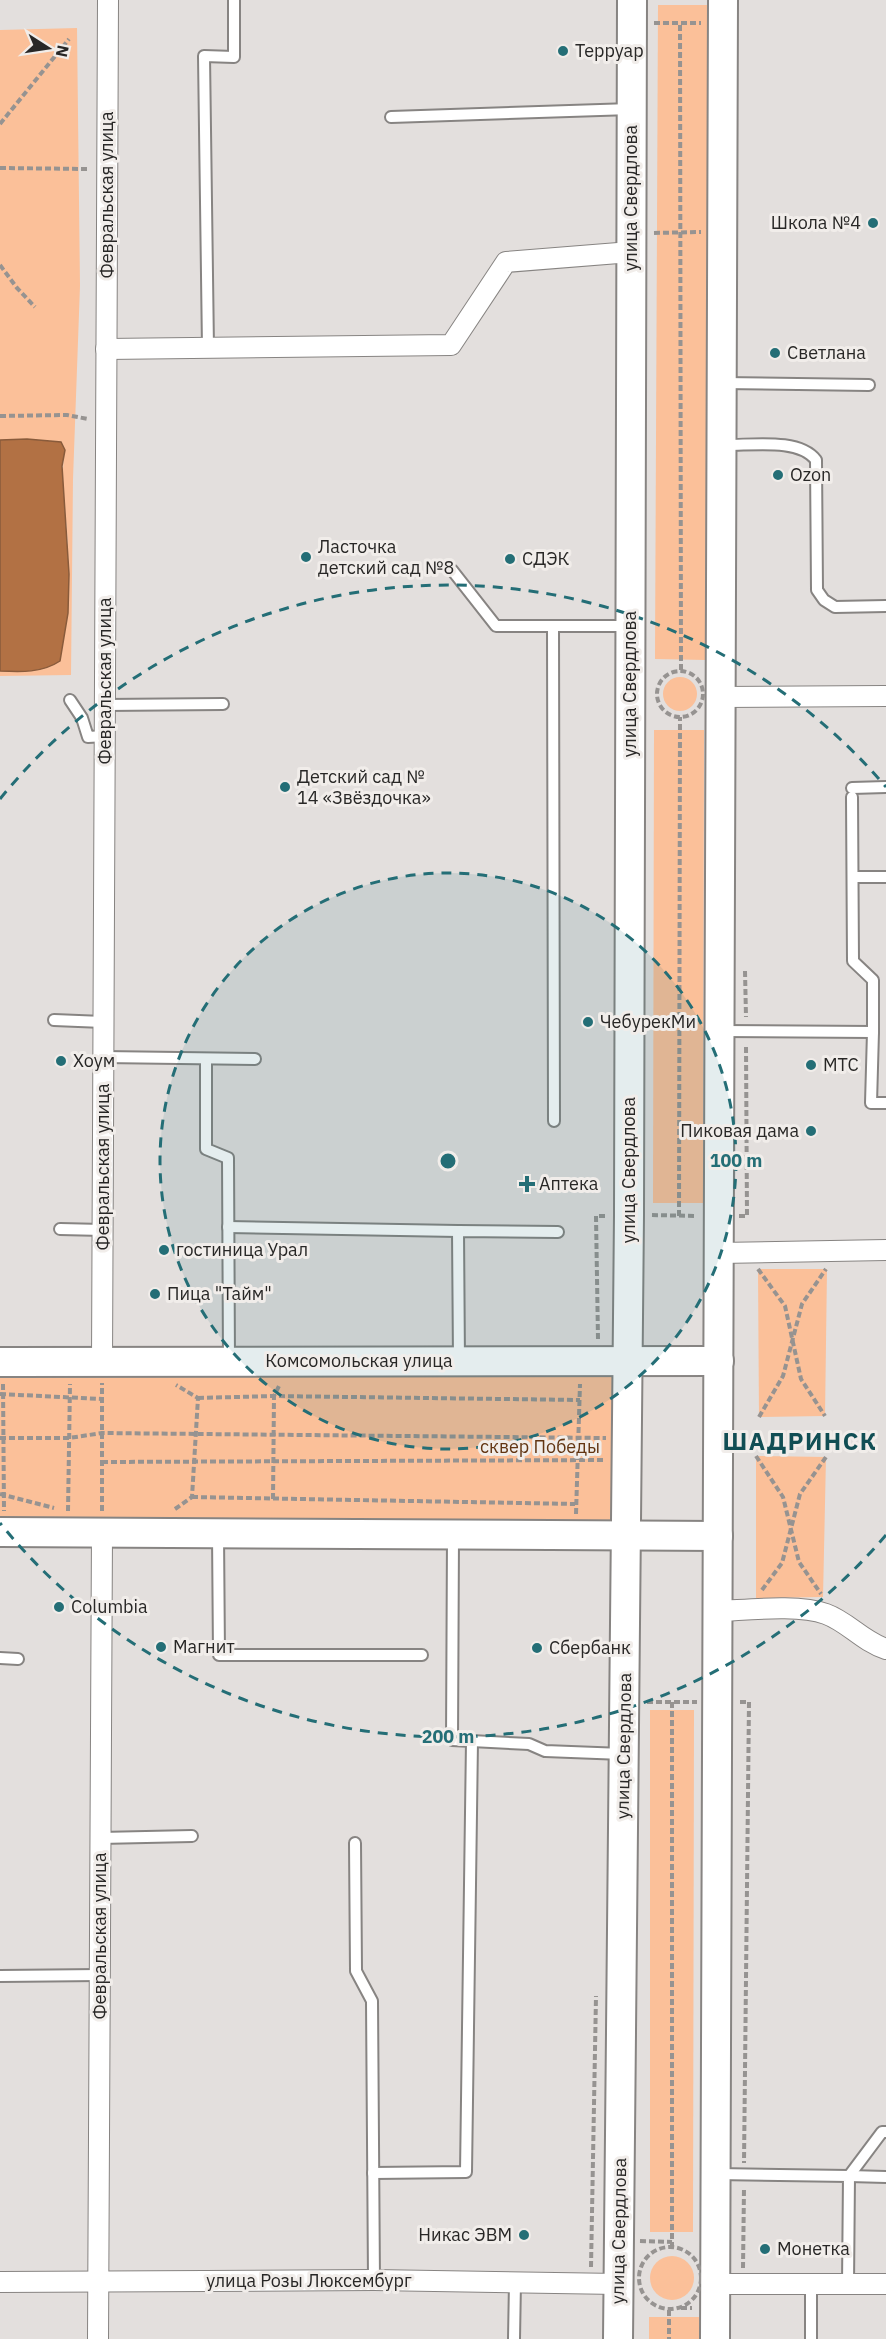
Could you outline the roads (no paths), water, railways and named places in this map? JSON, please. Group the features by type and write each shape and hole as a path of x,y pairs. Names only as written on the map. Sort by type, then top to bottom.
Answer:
{"main road":[{"name":"улица Свердлова","path":"618,2339 604,2283 625,1702 628,1449 632,0"},
{"path":"715,2339 723,11"},
{"name":"Комсомольская улица","path":"2,1362 719,1361"},
{"path":"2,1532 68,1522 102,1532 141,1533 718,1536"}],"street":[{"name":"Февральская улица","path":"102,1362 108,0"},
{"path":"106,349 451,345 506,262 631,252"},
{"path":"721,697 886,696"},
{"path":"719,1253 886,1250"},
{"name":"Февральская улица","path":"98,2339 102,1532"},
{"path":"718,1611 806,1610 825,1613 842,1622 871,1644 886,1649"},
{"name":"улица Розы Люксембург","path":"0,2282 374,2280 604,2283"},
{"path":"715,2296 743,2284 886,2284"}],"lane":[{"path":"208,348 204,56 234,57 234,0"},
{"path":"391,117 632,109"},
{"path":"722,383 869,385"},
{"path":"722,446 791,446 808,451 816,460 817,590 824,600 835,607 886,606"},
{"path":"452,570 496,626 630,626"},
{"path":"553,626 554,1121"},
{"path":"70,700 82,718 88,737 105,736"},
{"path":"105,705 224,704"},
{"path":"886,788 852,793 853,961 873,980 871,1103 886,1103"},
{"path":"853,877 886,877"},
{"path":"54,1020 104,1022"},
{"path":"720,1031 873,1032"},
{"path":"104,1057 255,1059"},
{"path":"206,1059 206,1149 228,1158 229,1361"},
{"path":"228,1227 558,1232"},
{"path":"60,1229 103,1230"},
{"path":"458,1232 459,1361"},
{"path":"218,1533 219,1655 422,1656"},
{"path":"453,1536 452,1740 530,1744 545,1751 624,1754"},
{"path":"0,1659 18,1659"},
{"path":"374,2173 466,2172 472,1741"},
{"path":"100,1838 192,1836"},
{"path":"355,1843 356,1971 372,2001 374,2280"},
{"path":"0,1976 100,1975"},
{"path":"848,2284 849,2176 882,2132 886,2132"},
{"path":"716,2174 886,2177"},
{"path":"514,2339 515,2282"},
{"path":"811,2284 811,2339"}],"place":[{"name":"Терруар","path":"563,51"},
{"name":"Школа №4","path":"873,223"},
{"name":"Светлана","path":"775,353"},
{"name":"Ozon","path":"778,475"},
{"name":"Ласточка детский сад №8","path":"306,557"},
{"name":"СДЭК","path":"510,559"},
{"name":"Детский сад № 14 «Звёздочка»","path":"285,787"},
{"name":"ЧебурекМи","path":"588,1022"},
{"name":"Хоум","path":"61,1061"},
{"name":"МТС","path":"811,1065"},
{"name":"Пиковая дама","path":"811,1131"},
{"name":"Аптека","path":"527,1184"},
{"name":"гостиница Урал","path":"164,1250"},
{"name":"Пица \"Тайм\"","path":"155,1294"},
{"name":"Columbia","path":"59,1607"},
{"name":"Магнит","path":"161,1647"},
{"name":"Сбербанк","path":"537,1648"},
{"name":"Никас ЭВМ","path":"524,2235"},
{"name":"Монетка","path":"765,2249"}],"district":[{"name":"ШАДРИНСК","path":"800,1442"}],"park label":[{"name":"сквер Победы","path":"540,1447"}]}
